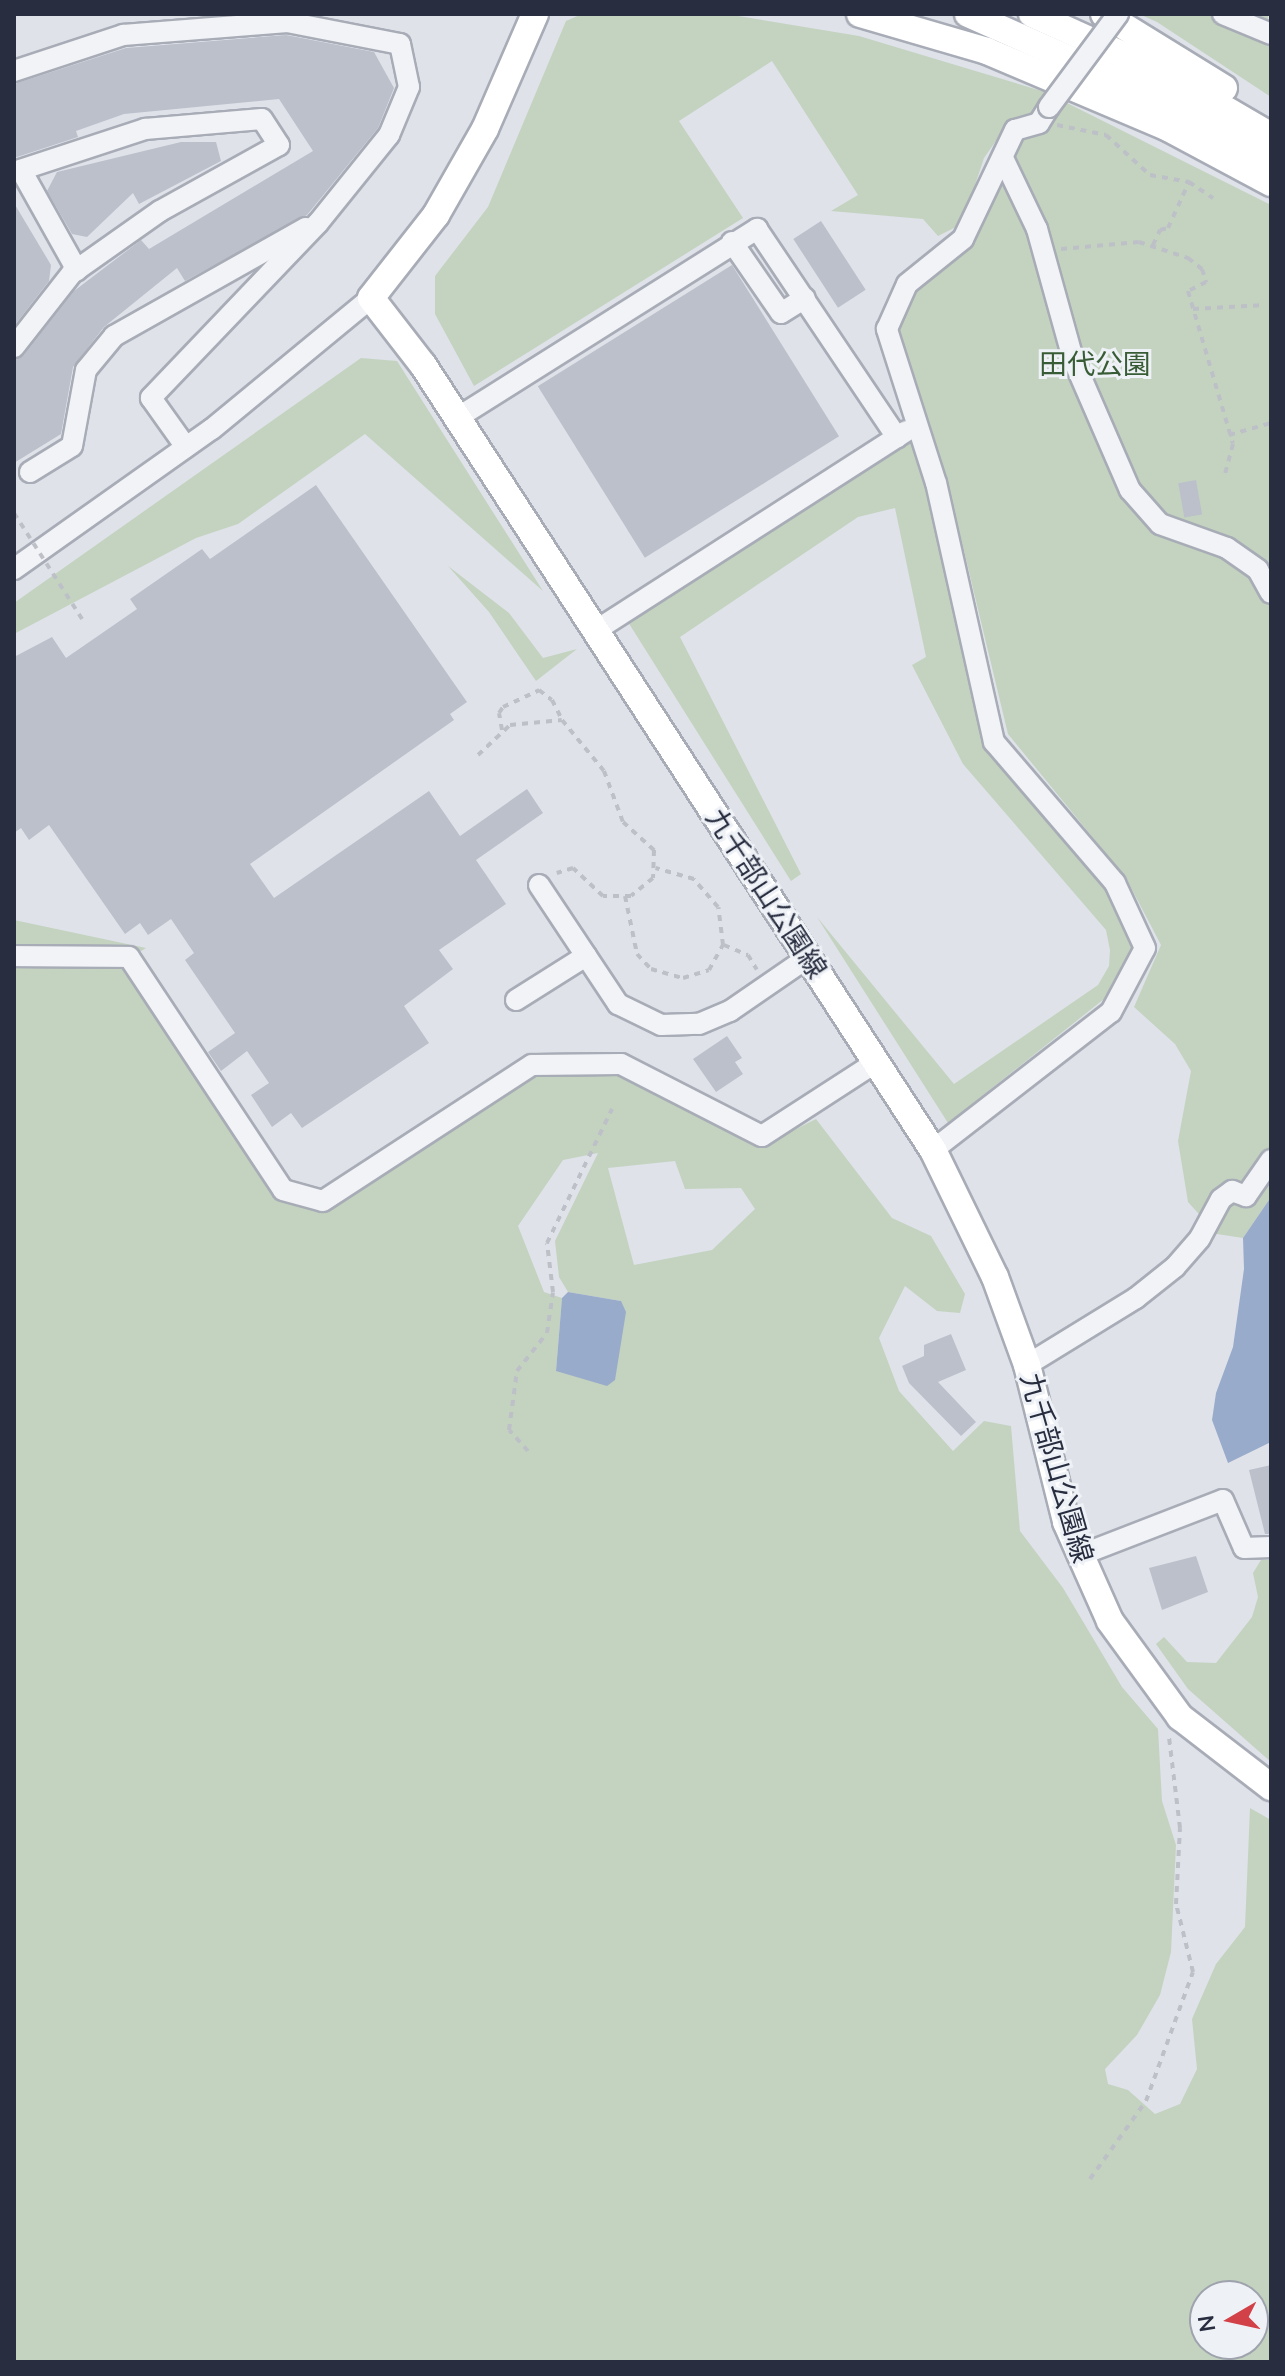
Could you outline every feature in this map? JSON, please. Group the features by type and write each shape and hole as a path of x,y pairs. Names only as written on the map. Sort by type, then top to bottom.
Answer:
{"main road":[{"path":"371,298 436,215 485,129 535,14"},
{"path":"860,14 987,51 1168,128 1271,183"},
{"path":"968,14 1158,98 1271,163"},
{"path":"1032,14 1165,74 1271,136"},
{"path":"1104,14 1271,118"},
{"name":"九千部山公園線","path":"371,298 457,418 933,1150 995,1277 1027,1365 1078,1556 1110,1621 1180,1717 1271,1787"}],"street":[{"path":"933,1150 1111,1012 1145,948 1115,883 994,742 920,422 887,329 907,284 963,239 1015,130 1044,115 1118,14"},
{"path":"1223,14 1271,34"},
{"path":"14,71 123,35 272,23 400,44 409,87 389,135 321,220 151,398 186,447"},
{"path":"14,347 77,270 160,211 279,145 262,119 145,129 18,171 77,270"},
{"path":"1003,158 1044,251 1073,359 1130,490 1160,524 1227,548 1258,570 1271,593"},
{"path":"30,472 72,446 86,370 114,336 321,220"},
{"path":"457,418 757,229 897,437"},
{"path":"732,242 781,313 805,298"},
{"path":"14,569 186,447 293,366 371,298"},
{"path":"595,631 920,422"},
{"path":"539,885 618,1004 661,1025 699,1024 807,958"},
{"path":"14,956 129,957 283,1190 323,1201 532,1065 621,1064 762,1136 875,1063"},
{"path":"516,1000 586,956"},
{"path":"1027,1365 1136,1298 1175,1267 1200,1238 1221,1199 1232,1191 1246,1196 1271,1160"},
{"path":"1078,1556 1223,1500 1244,1548 1271,1547"}],"path":[{"path":"1044,115 1106,135 1150,175 1189,182 1213,198"},
{"path":"1153,245 1160,230 1168,228 1189,182"},
{"path":"1044,251 1115,240 1153,245 1188,258 1202,269 1206,282 1188,291 1235,452 1225,473"},
{"path":"1193,309 1265,305"},
{"path":"1229,435 1271,423"},
{"path":"14,513 82,619"},
{"path":"502,730 499,713 503,707 539,690 552,700 562,720 604,771 623,822 652,843 656,868 647,886 625,896 603,896 573,868 557,873"},
{"path":"478,755 502,730 562,720"},
{"path":"625,896 637,954 659,973 698,976 717,960 723,945 721,918 710,895 694,879 656,868"},
{"path":"723,945 748,955 767,985"},
{"path":"528,1451 509,1430 517,1371 547,1333 553,1292 547,1243 612,1109"},
{"path":"1090,2179 1146,2101 1193,1972 1176,1904 1180,1828 1167,1742 1180,1717"}],"green space":[{"path":"582,14 726,14 859,36 1045,92 1032,114 1007,125 984,158 962,224 938,236 923,219 831,211 858,195 772,61 679,121 743,218 474,386 435,314 435,276 488,207 566,21"},
{"path":"1139,14 1268,14 1271,97 1157,22"},
{"name":"田代公園","path":"1063,101 1271,205 1271,1197 1243,1238 1217,1234 1188,1202 1178,1141 1191,1071 1175,1044 1134,1007 1161,945 1126,878 1008,734 946,476 896,331 913,286 970,241 1014,149"},
{"path":"361,358 397,361 543,591 365,434 238,524 196,538 14,634 14,603"},
{"path":"912,434 987,748 1111,890 1132,947 1104,999 948,1123 817,917 954,1084 1098,985 1109,966 1110,950 1106,930 963,764 912,665 926,657 895,508 858,517 680,637 801,874 791,881 628,622"},
{"path":"448,566 509,613 543,658 577,649 536,681 489,612"},
{"path":"14,920 146,948 138,953 14,950"},
{"path":"121,964 276,1197 323,1209 531,1073 622,1075 760,1147 816,1119 892,1218 931,1236 965,1294 960,1313 937,1311 905,1286 879,1338 899,1391 953,1451 984,1421 1011,1426 1020,1531 1063,1588 1122,1687 1158,1729 1162,1801 1176,1845 1171,1952 1160,1995 1137,2035 1105,2069 1108,2084 1128,2090 1155,2114 1180,2104 1197,2069 1192,2019 1216,1964 1245,1927 1250,1808 1271,1820 1271,2362 14,2362 14,965","holes":["598,1153 555,1241 559,1277 568,1292 621,1301 556,1371 562,1298 544,1292 518,1226 563,1160","675,1161 685,1189 741,1188 755,1209 712,1250 634,1265 608,1168"]},
{"path":"1271,1559 1271,1762 1188,1689 1156,1644 1164,1637 1187,1662 1216,1663 1252,1617 1258,1597 1253,1573 1261,1560"}],"water":[{"path":"1271,1197 1271,1442 1228,1463 1212,1420 1216,1393 1233,1347 1244,1269 1243,1238"},
{"path":"568,1292 621,1301 626,1312 615,1380 607,1386 556,1371 562,1298"}],"building":[{"path":"286,35 374,52 394,88 378,128 307,215 185,281 177,268 104,327 73,367 61,434 14,463 14,360 24,355 74,291 141,240 149,249 313,151 279,99 124,114 76,131 78,137 14,158 14,84 126,48"},
{"path":"181,142 216,142 221,161 139,204 133,193 87,237 72,234 47,191 57,172"},
{"path":"14,203 51,265 49,281 14,326"},
{"path":"821,221 866,290 838,308 793,239"},
{"path":"732,265 839,436 645,558 538,386"},
{"path":"1196,480 1202,514 1184,518 1178,483"},
{"path":"316,485 467,702 450,714 454,720 250,864 274,898 429,791 460,836 527,789 543,813 476,860 506,904 439,950 453,969 404,1006 429,1043 302,1128 291,1113 272,1127 251,1095 269,1083 247,1051 221,1071 208,1052 235,1033 185,960 194,953 171,919 148,935 140,923 125,934 49,825 29,840 21,828 14,833 14,657 52,637 66,658 137,609 130,599 202,549 210,559"},
{"path":"727,1036 742,1058 735,1062 743,1074 716,1092 693,1059"},
{"path":"951,1334 966,1370 938,1382 976,1422 961,1436 909,1383 902,1366 924,1356 924,1345"},
{"path":"1271,1465 1271,1534 1265,1534 1249,1470"},
{"path":"1196,1556 1208,1592 1162,1610 1149,1568"}]}
